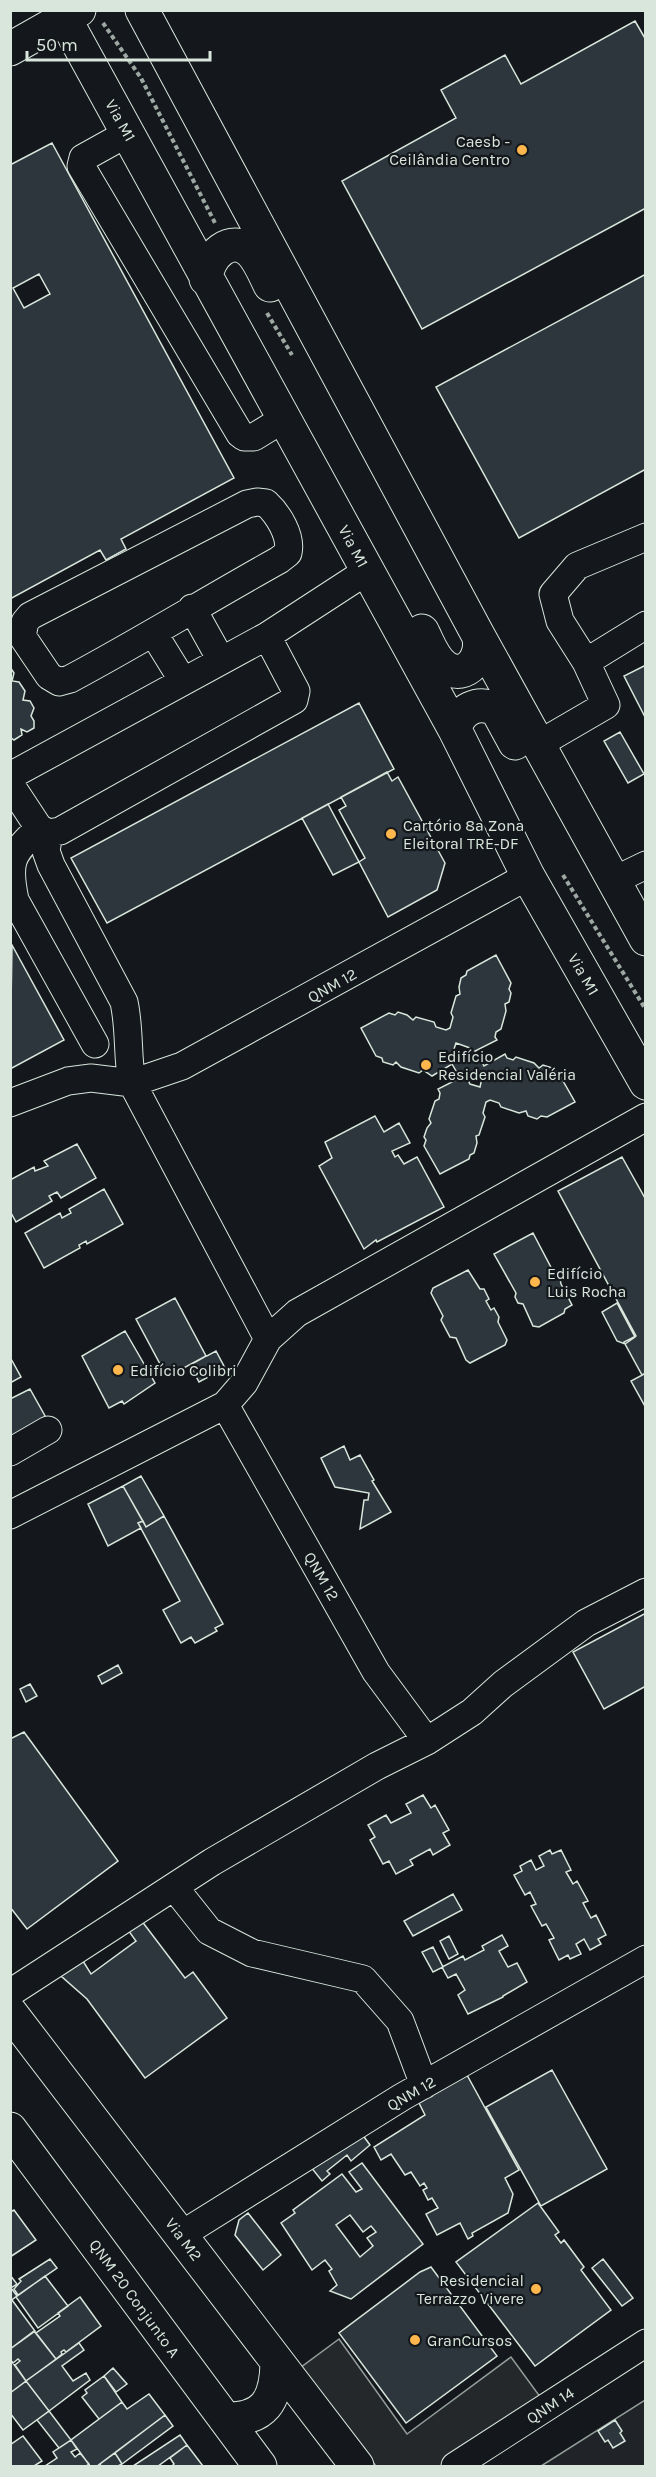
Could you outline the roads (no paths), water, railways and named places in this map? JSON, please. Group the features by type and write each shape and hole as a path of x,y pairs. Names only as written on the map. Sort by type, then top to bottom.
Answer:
{"main road":[{"path":"142,10 478,635 615,879 645,939"},
{"path":"10,49 76,15"},
{"name":"Via M1","path":"76,15 128,133 455,730 528,876 645,1083"},
{"path":"206,279 213,255 227,247 236,246 252,252 296,330 342,379"},
{"path":"290,426 348,493 443,666 456,671 472,666 481,652 478,635"},
{"path":"455,730 460,716 471,707 485,705 497,710 606,906 645,953"},
{"path":"624,1044 645,1069"},
{"name":"Via M2","path":"10,2012 357,2466"},
{"name":"QNM 20 Conjunto A","path":"10,2129 260,2466"},
{"path":"225,2419 249,2416 270,2400 276,2382 277,2364"}],"street":[{"path":"128,133 83,158 81,166 240,434 244,437 254,437 290,426"},
{"path":"267,503 273,509 289,539 288,553 192,608 154,634 70,679 58,682 49,676 16,636 30,616 247,504 267,503"},
{"path":"539,744 606,705 586,662 560,621 554,594 577,566 645,537"},
{"path":"10,776 267,636 367,571"},
{"path":"192,608 221,660"},
{"path":"586,662 645,625"},
{"path":"154,634 183,681"},
{"path":"95,1044 15,900 11,881 11,865 17,849 44,831 60,831 294,700 296,691 267,636"},
{"path":"10,784 44,831 46,851 51,865 124,1002 128,1021 128,1061 132,1083 268,1339"},
{"path":"615,879 645,865"},
{"name":"QNM 12","path":"10,1103 68,1081 91,1078 132,1083 182,1066 528,876"},
{"path":"10,1515 225,1405 244,1383 268,1339 297,1313 645,1117"},
{"name":"QNM 12","path":"225,1405 376,1672 427,1741"},
{"path":"10,1452 48,1430"},
{"path":"10,1993 212,1862 377,1766 427,1741 472,1712 503,1684 586,1623 645,1592"},
{"path":"174,1887 209,1931 252,1953 363,1979 400,2021 424,2085"},
{"name":"QNM 12","path":"181,2235 424,2085 645,1959"},
{"name":"QNM 14","path":"455,2466 645,2343"}],"place":[{"name":"Caesb - Ceilândia Centro","path":"522,150"},
{"name":"Cartório 8ª Zona Eleitoral TRE-DF","path":"391,834"},
{"name":"Edifício Residencial Valéria","path":"426,1065"},
{"name":"Edifício Luis Rocha","path":"535,1282"},
{"name":"Edifício Colibri","path":"118,1370"},
{"name":"Residencial Terrazzo Vivere","path":"536,2289"},
{"name":"GranCursos","path":"415,2340"}]}
